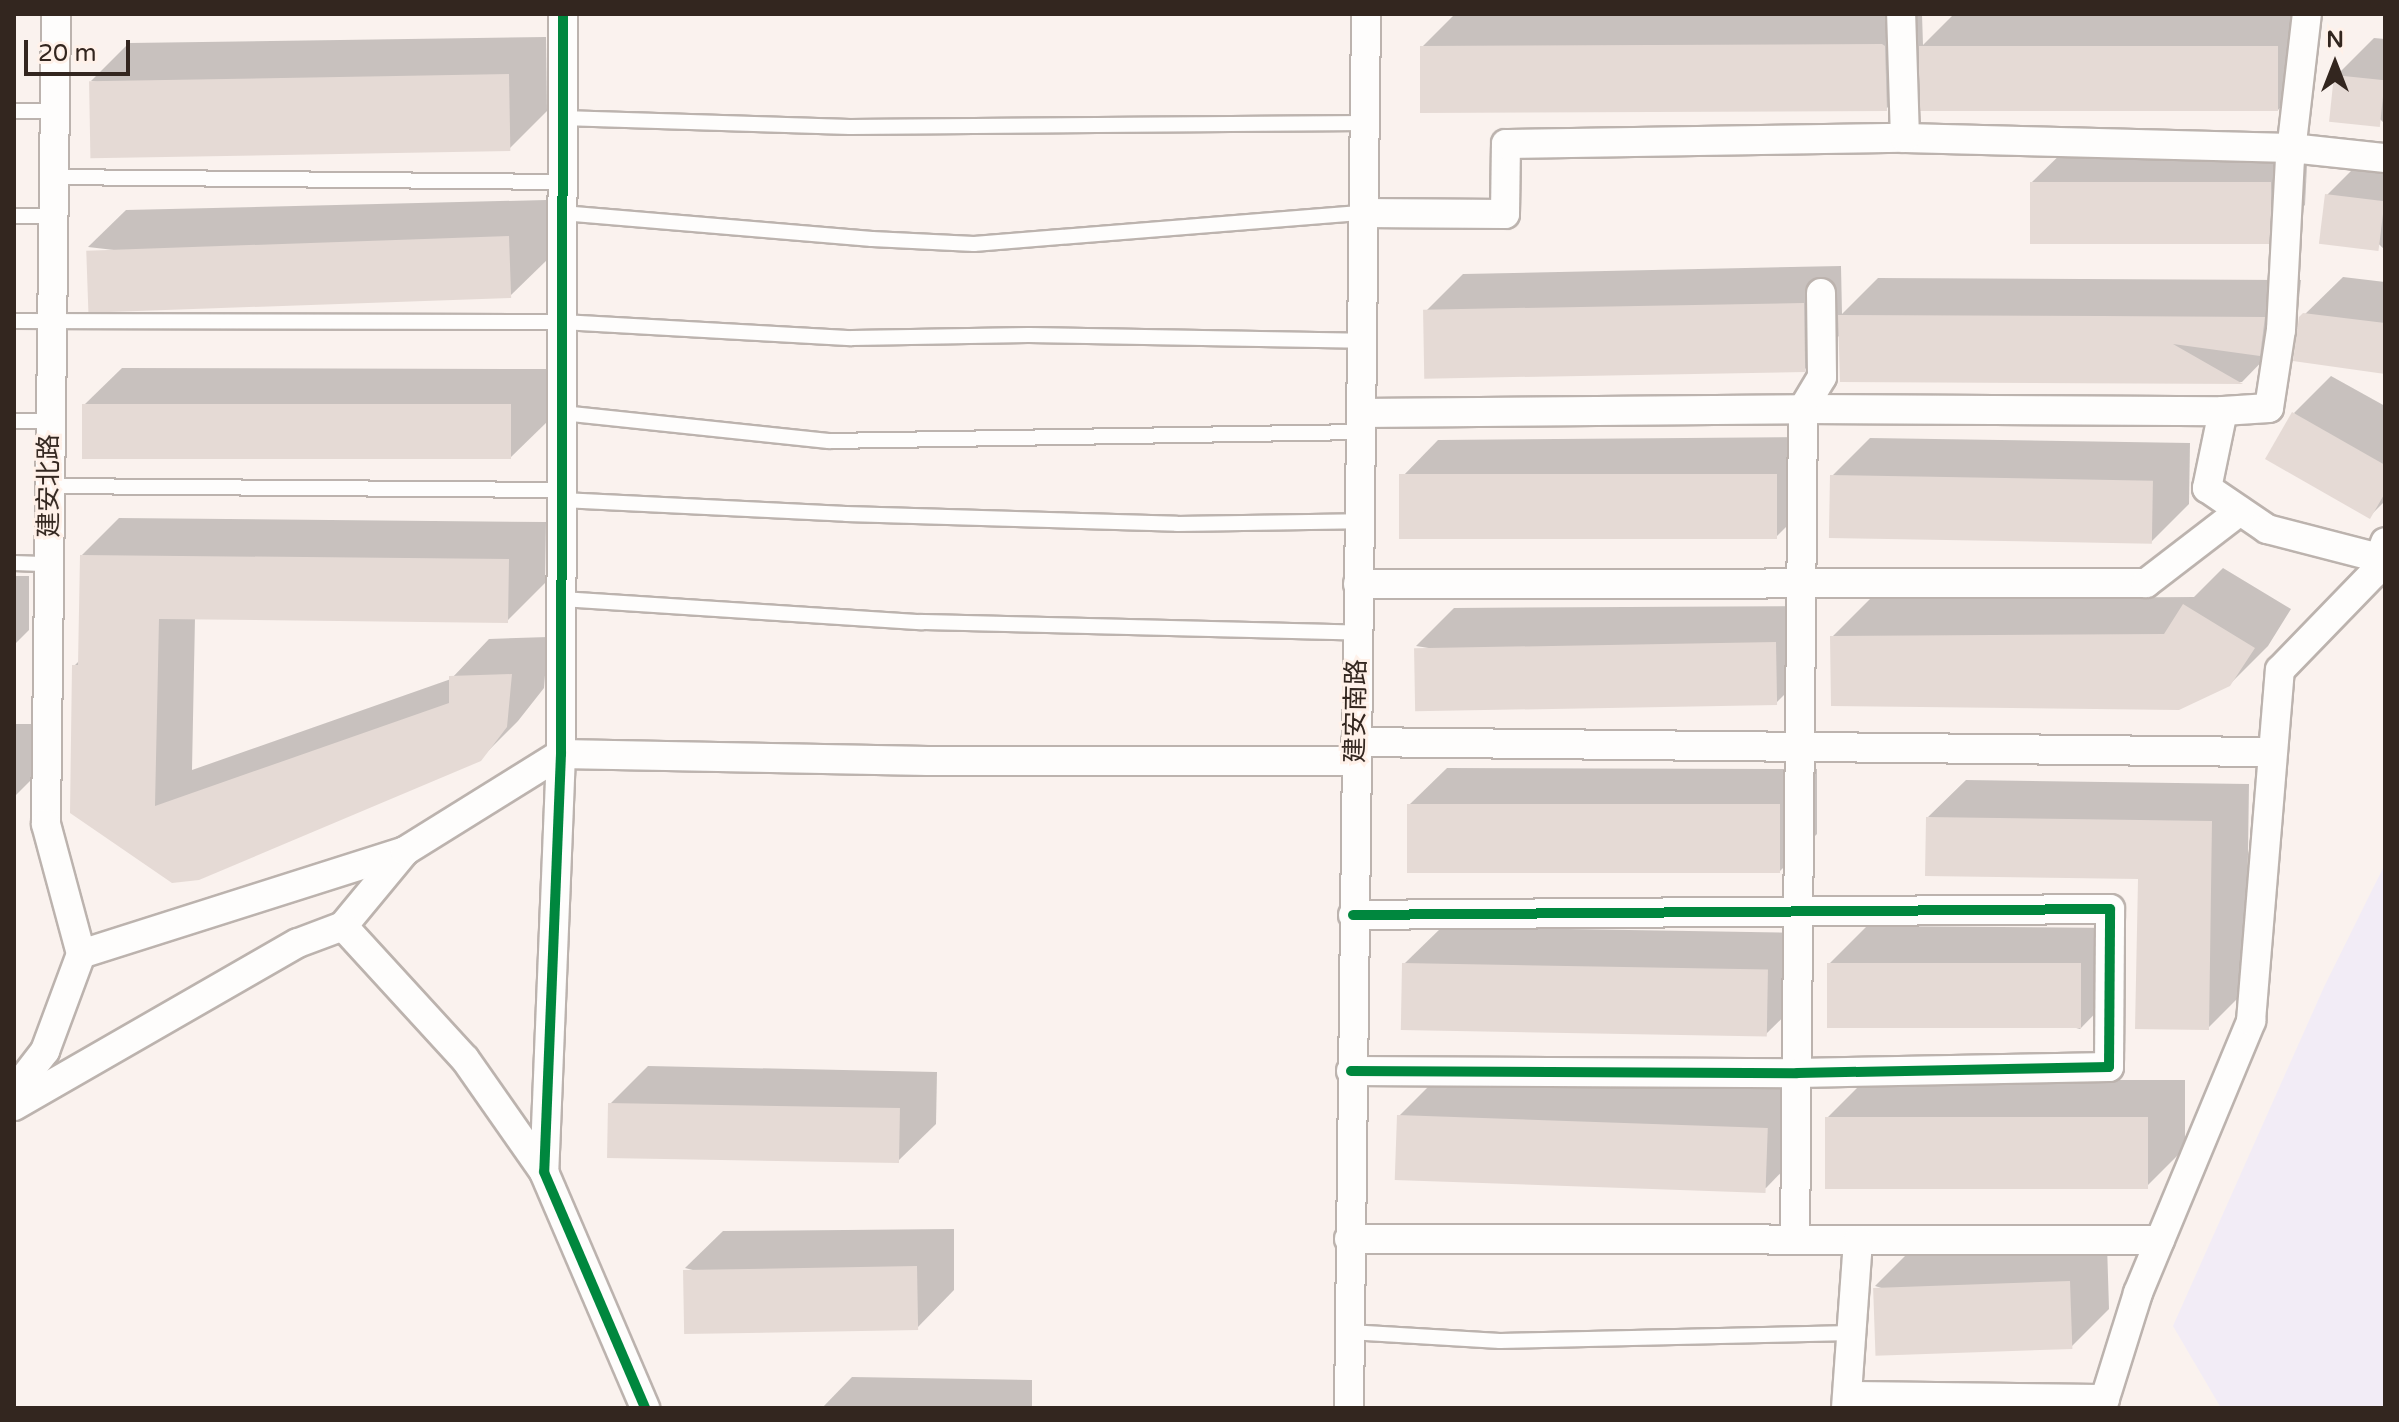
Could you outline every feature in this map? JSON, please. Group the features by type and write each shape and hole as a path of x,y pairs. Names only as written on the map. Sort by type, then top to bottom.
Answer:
{"street":[{"name":"建安北路","path":"56,14 46,824 81,954"},
{"path":"544,1172 561,754 563,14"},
{"name":"建安南路","path":"1349,1408 1366,14"},
{"path":"1901,14 1905,138"},
{"path":"1360,423 1803,409 2223,411 2269,408 2281,330 2291,148 2307,14"},
{"path":"1363,213 1505,214 1506,144 1905,138 2291,148 2385,158"},
{"path":"1795,1239 1803,409 1822,377 1821,293"},
{"path":"1858,1240 1847,1402 2103,1404 2138,1293 2251,1021 2280,670 2373,574 2382,550 2267,529 2207,488 2223,411"},
{"path":"1358,584 2146,583 2240,511"},
{"path":"14,1091 45,1051 81,954 405,851 561,754 928,761 1356,751 1802,746 2272,752"},
{"path":"14,1106 298,943 343,926 405,851"},
{"path":"1351,1071 1797,1073 2109,1067 2110,909 1799,914 1353,915"},
{"path":"343,926 465,1059 544,1172 645,1408"},
{"path":"1349,1239 2160,1240"}],"lane":[{"path":"14,111 54,111"},
{"path":"562,118 850,127 1364,123"},
{"path":"52,177 562,182"},
{"path":"562,213 974,244 1363,213"},
{"path":"14,216 52,216"},
{"path":"14,321 562,322 852,338 1059,335 1361,341"},
{"path":"562,413 829,441 1360,423"},
{"path":"14,421 50,421"},
{"path":"49,486 562,495 830,514 1161,523 1359,521"},
{"path":"14,563 49,564"},
{"path":"561,599 921,622 1357,633"},
{"path":"1349,1332 1500,1341 1852,1333"}],"shaded area":[{"path":"2385,864 2385,1408 2221,1408 2173,1326 2324,987"}],"building":[{"path":"1420,46 1885,46 1887,111 1420,113"},
{"path":"1919,46 2278,46 2278,111 1919,111"},
{"path":"509,74 510,151 90,158 89,81"},
{"path":"2334,75 2385,80 2380,127 2329,122"},
{"path":"2030,182 2271,182 2271,244 2030,244"},
{"path":"2325,194 2385,201 2378,251 2319,244"},
{"path":"509,236 511,298 88,313 86,251"},
{"path":"1804,303 1805,372 1424,379 1423,310"},
{"path":"2303,313 2385,323 2385,374 2293,361 2299,317"},
{"path":"1838,315 2265,317 2260,356 2173,344 2243,384 1840,382"},
{"path":"82,404 511,404 511,459 82,459"},
{"path":"2292,412 2385,465 2385,493 2370,519 2265,459"},
{"path":"1399,474 1777,474 1777,539 1399,539"},
{"path":"1830,475 2153,481 2152,544 1829,538"},
{"path":"80,555 509,559 508,623 159,619 155,806 449,703 449,676 512,674 507,727 481,761 199,880 172,883 70,813 72,665 78,665"},
{"path":"2183,604 2255,648 2230,686 2179,710 1831,706 1830,636 2164,634"},
{"path":"1776,642 1777,705 1415,711 1414,648"},
{"path":"1407,804 1780,804 1780,873 1407,873"},
{"path":"1926,817 2212,821 2209,1030 2135,1029 2138,879 1925,876"},
{"path":"1402,963 1768,969 1767,1036 1401,1030"},
{"path":"1827,963 2081,963 2081,1028 1827,1028"},
{"path":"608,1103 900,1108 899,1163 607,1158"},
{"path":"1397,1115 1768,1128 1766,1193 1395,1180"},
{"path":"1825,1117 2148,1117 2148,1189 1825,1189"},
{"path":"917,1266 918,1330 684,1334 683,1270"},
{"path":"2070,1281 2072,1349 1875,1356 1873,1288"}],"cycle path":[{"path":"563,14 561,754 544,1172 645,1408"},
{"path":"1351,1071 1797,1073 2109,1067 2110,909 1353,915"}]}
